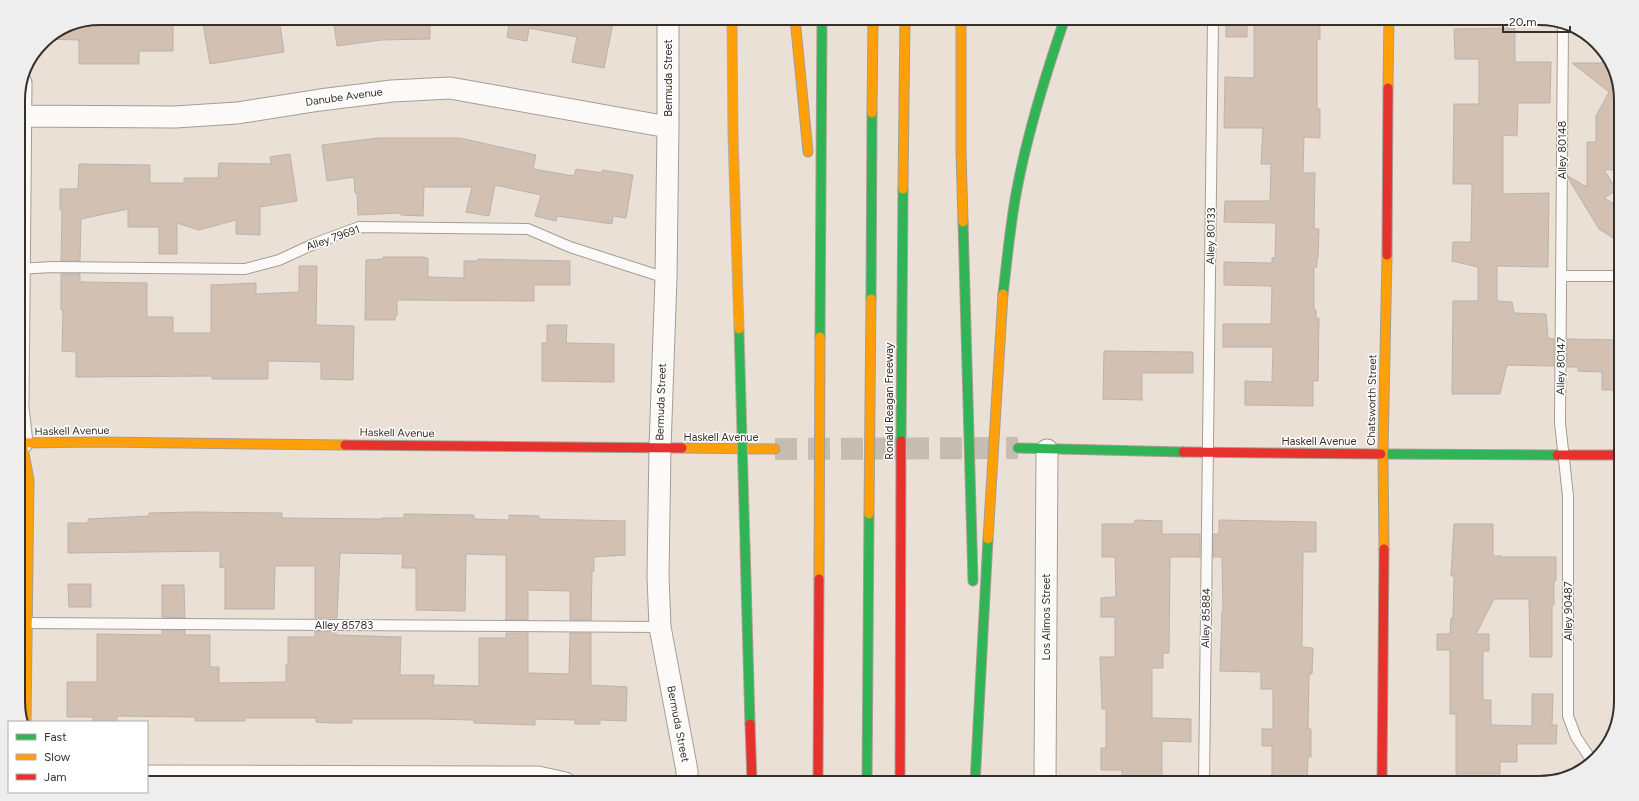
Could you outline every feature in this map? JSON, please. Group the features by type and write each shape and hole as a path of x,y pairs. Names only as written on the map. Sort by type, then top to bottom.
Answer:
{"main road":[{"path":"732,25 734,150 752,776"},
{"path":"796,25 809,161"},
{"path":"818,776 820,549 819,265 822,25"},
{"path":"867,776 873,25"},
{"name":"Ronald Reagan Freeway","path":"900,776 902,542 900,356 905,25"},
{"path":"961,25 961,151 973,587"},
{"path":"975,776 1002,308 1008,252 1016,195 1028,139 1043,82 1063,25"},
{"name":"Chatsworth Street","path":"1382,776 1383,454 1386,340 1389,25"},
{"path":"811,185 819,265"},
{"name":"Haskell Avenue","path":"25,443 101,442 775,449"},
{"name":"Haskell Avenue","path":"1018,448 1047,450 1208,453 1614,455"},
{"path":"25,464 29,480 25,575"},
{"path":"974,626 977,753"},
{"path":"25,689 26,713"}],"street":[{"name":"Bermuda Street","path":"668,25 666,278 660,448 658,576 660,627 687,776"},
{"name":"Danube Avenue","path":"25,116 175,117 237,113 392,90 450,88 668,126"},
{"name":"Los Alimos Street","path":"1045,776 1047,450"}],"lane":[{"name":"Alley 80133","path":"1208,453 1213,25"},
{"name":"Alley 80148","path":"1562,276 1563,29"},
{"name":"Alley 79691","path":"25,269 52,267 245,269 279,260 316,242 359,227 528,229 570,248 666,278"},
{"path":"1562,276 1614,276"},
{"name":"Alley 80147","path":"1562,276 1560,423 1563,455"},
{"name":"Alley 85884","path":"1204,776 1208,453"},
{"name":"Alley 90487","path":"1563,455 1568,496 1568,716 1576,737 1589,756"},
{"name":"Alley 85783","path":"25,623 660,627"}],"building":[{"path":"173,25 173,51 139,51 139,64 79,64 79,40 57,39 76,29 90,26"},
{"path":"203,25 280,25 284,52 210,64"},
{"path":"334,25 430,25 430,39 381,40 337,46"},
{"path":"509,25 613,25 604,68 572,62 577,37 529,28 527,41 507,37"},
{"path":"1226,25 1247,25 1247,37 1226,37"},
{"path":"1254,25 1320,25 1320,39 1317,39 1317,109 1320,109 1320,138 1304,137 1303,173 1315,173 1314,229 1319,229 1317,267 1314,267 1314,310 1316,310 1316,318 1319,318 1318,381 1313,381 1313,406 1245,405 1245,381 1272,381 1273,347 1223,347 1223,324 1271,324 1272,286 1224,285 1224,262 1272,263 1272,258 1275,258 1276,223 1224,222 1225,201 1270,201 1271,164 1261,164 1263,128 1224,128 1225,77 1254,78"},
{"path":"1515,28 1515,62 1551,62 1550,103 1518,103 1517,136 1503,135 1503,194 1549,193 1548,267 1497,266 1497,301 1512,302 1514,313 1546,314 1548,338 1554,339 1554,366 1507,365 1500,394 1452,394 1453,301 1478,301 1478,267 1452,261 1453,242 1471,242 1472,184 1453,184 1454,104 1479,104 1479,59 1455,59 1454,29"},
{"path":"1572,63 1604,63 1613,85 1614,170 1604,170 1614,185 1614,192 1604,198 1614,204 1614,239 1599,229 1568,178 1568,176 1585,186 1587,185 1587,142 1596,142 1596,116 1609,92"},
{"path":"378,138 460,138 536,155 533,169 574,176 576,169 602,173 602,170 633,175 626,218 613,216 612,224 557,216 556,221 535,216 541,195 495,185 489,216 466,212 472,187 424,187 423,216 401,215 401,213 358,215 357,193 355,193 354,177 327,181 322,145"},
{"path":"290,154 297,201 260,207 260,235 236,234 236,220 199,230 177,223 177,254 159,254 159,227 128,227 128,209 81,219 80,261 61,261 62,210 60,210 60,189 78,189 79,164 150,165 150,183 184,183 184,178 218,178 219,163 271,164 270,157"},
{"path":"383,257 425,257 428,258 428,277 464,278 464,261 478,261 478,259 570,261 570,285 534,285 534,301 397,300 397,316 395,316 395,320 365,320 366,260 383,259"},
{"path":"299,266 317,266 316,325 354,326 353,380 321,379 321,362 268,361 268,379 212,379 212,376 76,377 76,352 62,351 63,310 61,310 61,274 80,274 80,282 147,283 147,317 173,317 173,333 211,333 211,285 256,283 256,294 299,292"},
{"path":"547,325 567,325 566,343 614,344 614,382 542,381 542,343 547,343"},
{"path":"1567,339 1614,340 1614,390 1602,390 1602,372 1578,371 1578,367 1567,367"},
{"path":"1104,351 1193,352 1193,373 1142,373 1142,400 1103,399"},
{"path":"149,513 282,513 282,518 382,519 404,518 404,514 474,515 474,519 509,520 509,515 539,516 539,519 625,521 625,555 594,557 594,571 592,571 591,620 570,620 570,591 528,590 528,620 506,620 506,555 466,554 465,611 416,610 416,568 402,568 403,554 340,553 337,618 315,618 315,566 275,566 274,609 225,609 225,567 220,568 220,551 68,553 68,523 88,523 88,519 149,516"},
{"path":"1135,520 1162,521 1162,534 1200,534 1200,557 1170,557 1169,653 1163,653 1163,668 1152,668 1152,718 1191,719 1191,742 1162,741 1162,776 1122,776 1122,770 1101,770 1101,748 1106,748 1106,709 1102,709 1100,657 1115,657 1115,617 1101,617 1101,598 1116,597 1115,557 1102,557 1102,524 1134,524"},
{"path":"1219,520 1316,522 1316,552 1303,552 1302,647 1313,648 1312,674 1309,674 1308,729 1311,729 1311,757 1308,757 1307,776 1272,776 1272,746 1262,746 1262,729 1273,729 1273,689 1261,689 1261,672 1220,671 1223,611 1222,557 1213,557 1213,534 1219,534"},
{"path":"1454,524 1493,524 1493,556 1556,557 1554,605 1552,605 1552,657 1530,657 1529,599 1494,599 1476,634 1489,634 1489,651 1483,651 1483,700 1491,700 1491,725 1532,726 1532,694 1553,694 1552,725 1557,725 1556,744 1517,744 1517,762 1500,762 1500,774 1456,774 1456,714 1450,714 1450,650 1437,650 1437,634 1450,634 1451,618 1453,618 1454,576 1451,576"},
{"path":"68,584 91,584 91,607 69,607"},
{"path":"162,585 184,585 185,618 162,617"},
{"path":"162,630 185,630 185,635 210,635 210,667 219,667 219,683 286,682 286,665 288,665 288,637 315,637 315,631 336,631 336,635 401,637 400,675 434,675 433,685 479,686 479,638 506,638 506,633 528,633 528,673 569,674 570,633 591,633 591,685 627,687 626,721 600,720 600,724 575,724 575,720 535,719 535,725 474,723 474,720 427,719 352,719 352,723 332,723 316,722 316,718 245,718 245,721 195,721 195,717 117,716 117,721 93,721 93,717 67,717 67,682 97,682 97,634 162,635"}],"tunnel":[{"path":"775,449 1018,448"}],"traffic: fast":[{"path":"820,337 822,25"},
{"path":"1003,294 1012,219 1025,149 1050,62 1063,25"},
{"path":"871,299 872,113"},
{"path":"901,441 903,189"},
{"path":"963,222 973,581"},
{"path":"739,329 745,545"},
{"path":"1018,448 1183,452"},
{"path":"1381,454 1557,455"},
{"path":"867,776 869,514"},
{"path":"975,776 988,539"},
{"path":"745,545 750,724"}],"traffic: slow":[{"path":"732,25 733,134 739,329"},
{"path":"796,25 808,152"},
{"path":"872,113 873,25"},
{"path":"903,189 905,25"},
{"path":"961,25 961,151 963,222"},
{"path":"1388,88 1389,25"},
{"path":"1384,549 1383,454 1387,255"},
{"path":"988,539 1003,294"},
{"path":"869,514 871,299"},
{"path":"819,579 820,337"},
{"path":"25,443 101,442 345,445"},
{"path":"682,448 775,449"},
{"path":"25,459 29,480 26,716"}],"traffic: jam":[{"path":"1387,255 1388,88"},
{"path":"900,776 901,441"},
{"path":"345,445 682,448"},
{"path":"1183,452 1381,454"},
{"path":"1557,455 1614,455"},
{"path":"1382,776 1384,549"},
{"path":"818,776 819,579"},
{"path":"750,724 752,776"}]}
